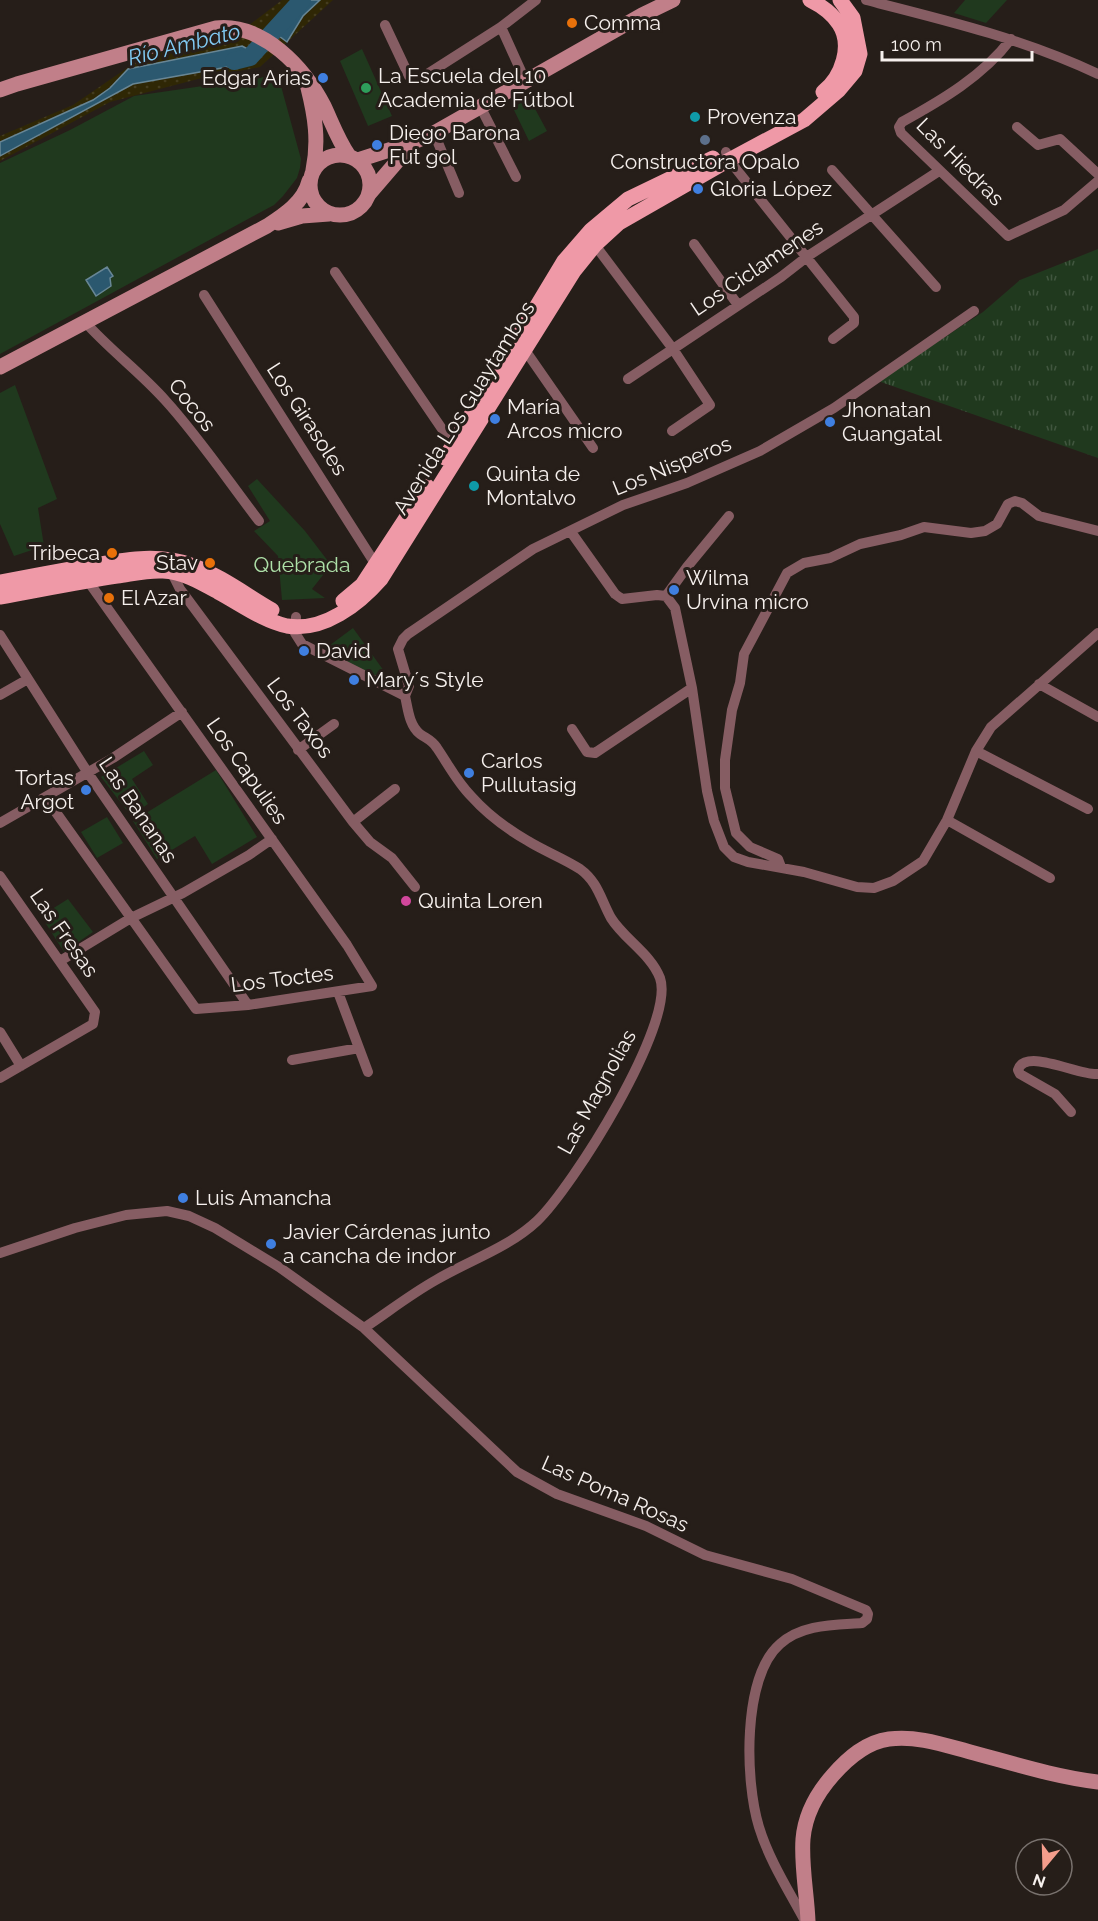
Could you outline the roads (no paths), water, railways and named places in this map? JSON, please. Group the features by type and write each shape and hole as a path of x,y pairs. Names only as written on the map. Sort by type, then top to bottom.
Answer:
{"main road":[{"path":"642,15 650,0"},
{"path":"329,213 320,208 310,191 311,176 320,162 329,157 339,155 353,158 414,142 673,0"},
{"name":"Avenida Los Guaytambos","path":"339,610 376,565 525,350 574,271 595,245 619,223 797,113 827,89 836,78 843,65 845,39 830,4 810,0"},
{"name":"Avenida Los Guaytambos","path":"0,582 115,560 150,557 175,567 269,619 295,622 324,611 339,610 367,596 381,579 564,261 591,230 628,199 804,120 839,90 855,71 860,54 859,38 853,18 840,0"},
{"path":"0,90 216,28 237,27 260,36 289,58 323,104 337,138 369,176 369,195"},
{"path":"0,367 267,226 290,211 307,191 317,150 316,129 306,80"},
{"path":"267,226 302,216 329,213 349,214 357,210 414,142"},
{"name":"Avenida Los Guaytambos","path":"0,597 175,567"},
{"path":"807,1921 803,1840 808,1816 822,1787 844,1762 863,1748 888,1739 912,1739 938,1743 1068,1779 1098,1782"}],"street":[{"path":"386,26 409,76 413,80 418,80 501,27 536,0"},
{"path":"866,0 1011,39 1098,74"},
{"path":"501,27 525,80"},
{"name":"Las Hiedras","path":"1011,39 1003,50 949,96 902,122 899,127 901,133 1005,234 1013,236 1064,210 1098,181"},
{"path":"480,106 516,177"},
{"path":"1017,127 1038,145 1060,139 1098,174"},
{"path":"434,132 459,193"},
{"path":"727,156 854,317 854,323 833,339"},
{"path":"832,170 936,287"},
{"name":"Los Ciclamenes","path":"628,379 781,277 808,256 939,171"},
{"path":"694,244 738,305"},
{"path":"595,245 673,349 710,405 672,431"},
{"path":"334,272 451,454"},
{"name":"Los Girasoles","path":"204,295 376,565"},
{"name":"Los Nisperos","path":"405,696 409,686 398,649 403,639 533,549 622,505 687,483 760,451 834,408 974,311"},
{"name":"Cocos","path":"85,322 102,342 168,403 259,521"},
{"path":"525,350 593,448"},
{"path":"781,867 778,859 750,847 736,833 727,801 725,774 732,710 740,683 744,654 787,573 804,563 831,558 860,544 901,536 924,527 971,532 985,531 997,524 1008,504 1015,501 1022,503 1039,516 1098,531"},
{"path":"666,597 687,567 729,516"},
{"path":"571,532 615,594 622,599 666,597 675,608 692,688 707,791 714,821 724,847 734,857 748,862 804,872 857,887 874,888 893,881 923,861 947,820 976,751 991,727 1098,633"},
{"name":"Los Taxos","path":"175,567 180,589 298,750 370,842 392,858 415,887"},
{"name":"Los Capulies","path":"88,581 347,945 372,986"},
{"path":"295,622 297,639 302,644 405,696"},
{"name":"Las Bananas","path":"0,635 88,773 248,1005"},
{"path":"0,695 28,679"},
{"path":"1039,684 1098,717"},
{"path":"572,729 587,752 595,753 692,688"},
{"name":"Las Magnolias","path":"364,1328 436,1279 512,1240 536,1222 554,1203 613,1113 651,1037 662,992 660,978 652,965 612,918 599,890 590,878 579,868 515,833 478,803 462,785 432,740 416,729 405,696"},
{"path":"0,823 88,773 182,712"},
{"path":"298,750 334,724"},
{"path":"976,751 1088,809"},
{"path":"354,822 395,789"},
{"path":"45,797 131,918"},
{"path":"947,820 1050,878"},
{"path":"60,961 131,918 174,898 249,855 272,839"},
{"name":"Las Fresas","path":"0,876 95,1012 93,1024 21,1066"},
{"name":"Los Toctes","path":"131,918 196,1009 248,1005 372,986"},
{"path":"338,992 368,1071"},
{"path":"0,1032 21,1066 0,1078"},
{"path":"292,1060 359,1048"},
{"path":"1071,1112 1045,1086 1020,1074 1019,1065 1025,1061 1034,1060 1072,1071 1098,1074"},
{"name":"Las Poma Rosas","path":"0,1253 75,1228 126,1215 166,1212 189,1216 215,1228 279,1267 364,1328 517,1472 557,1494 646,1526 705,1555 792,1579 866,1610 867,1619 862,1623 817,1627 800,1632 780,1643 765,1662 756,1686 752,1711 752,1800 760,1829 779,1872 807,1921"}],"water":[{"path":"297,0 320,0 303,16 287,42 271,30 284,12"},
{"path":"242,46 259,55 250,63 133,84 0,156 0,142 93,100 110,88 128,69"},
{"path":"107,267 113,276 110,278 111,286 96,296 86,280"}],"waterway":[{"name":"Río Ambato","path":"234,61 250,57 302,0"}],"place":[{"name":"Comma","path":"572,23"},
{"name":"Edgar Arias","path":"323,78"},
{"name":"La Escuela del 10 Academia de Fútbol","path":"366,88"},
{"name":"Provenza","path":"695,117"},
{"name":"Constructora Opalo","path":"705,140"},
{"name":"Diego Barona Fut gol","path":"377,145"},
{"name":"Gloria López","path":"698,189"},
{"name":"María Arcos micro","path":"495,419"},
{"name":"Jhonatan Guangatal","path":"830,422"},
{"name":"Quinta de Montalvo","path":"474,486"},
{"name":"Tribeca","path":"112,553"},
{"name":"Stav","path":"210,563"},
{"name":"Wilma Urvina micro","path":"674,590"},
{"name":"El Azar","path":"109,598"},
{"name":"David","path":"304,651"},
{"name":"Mary´s Style","path":"354,680"},
{"name":"Carlos Pullutasig","path":"469,773"},
{"name":"Tortas Argot","path":"86,790"},
{"name":"Quinta Loren","path":"406,901"},
{"name":"Luis Amancha","path":"183,1198"},
{"name":"Javier Cárdenas junto a cancha de indor","path":"271,1244"}],"park label":[{"name":"Quebrada","path":"302,565"}]}
